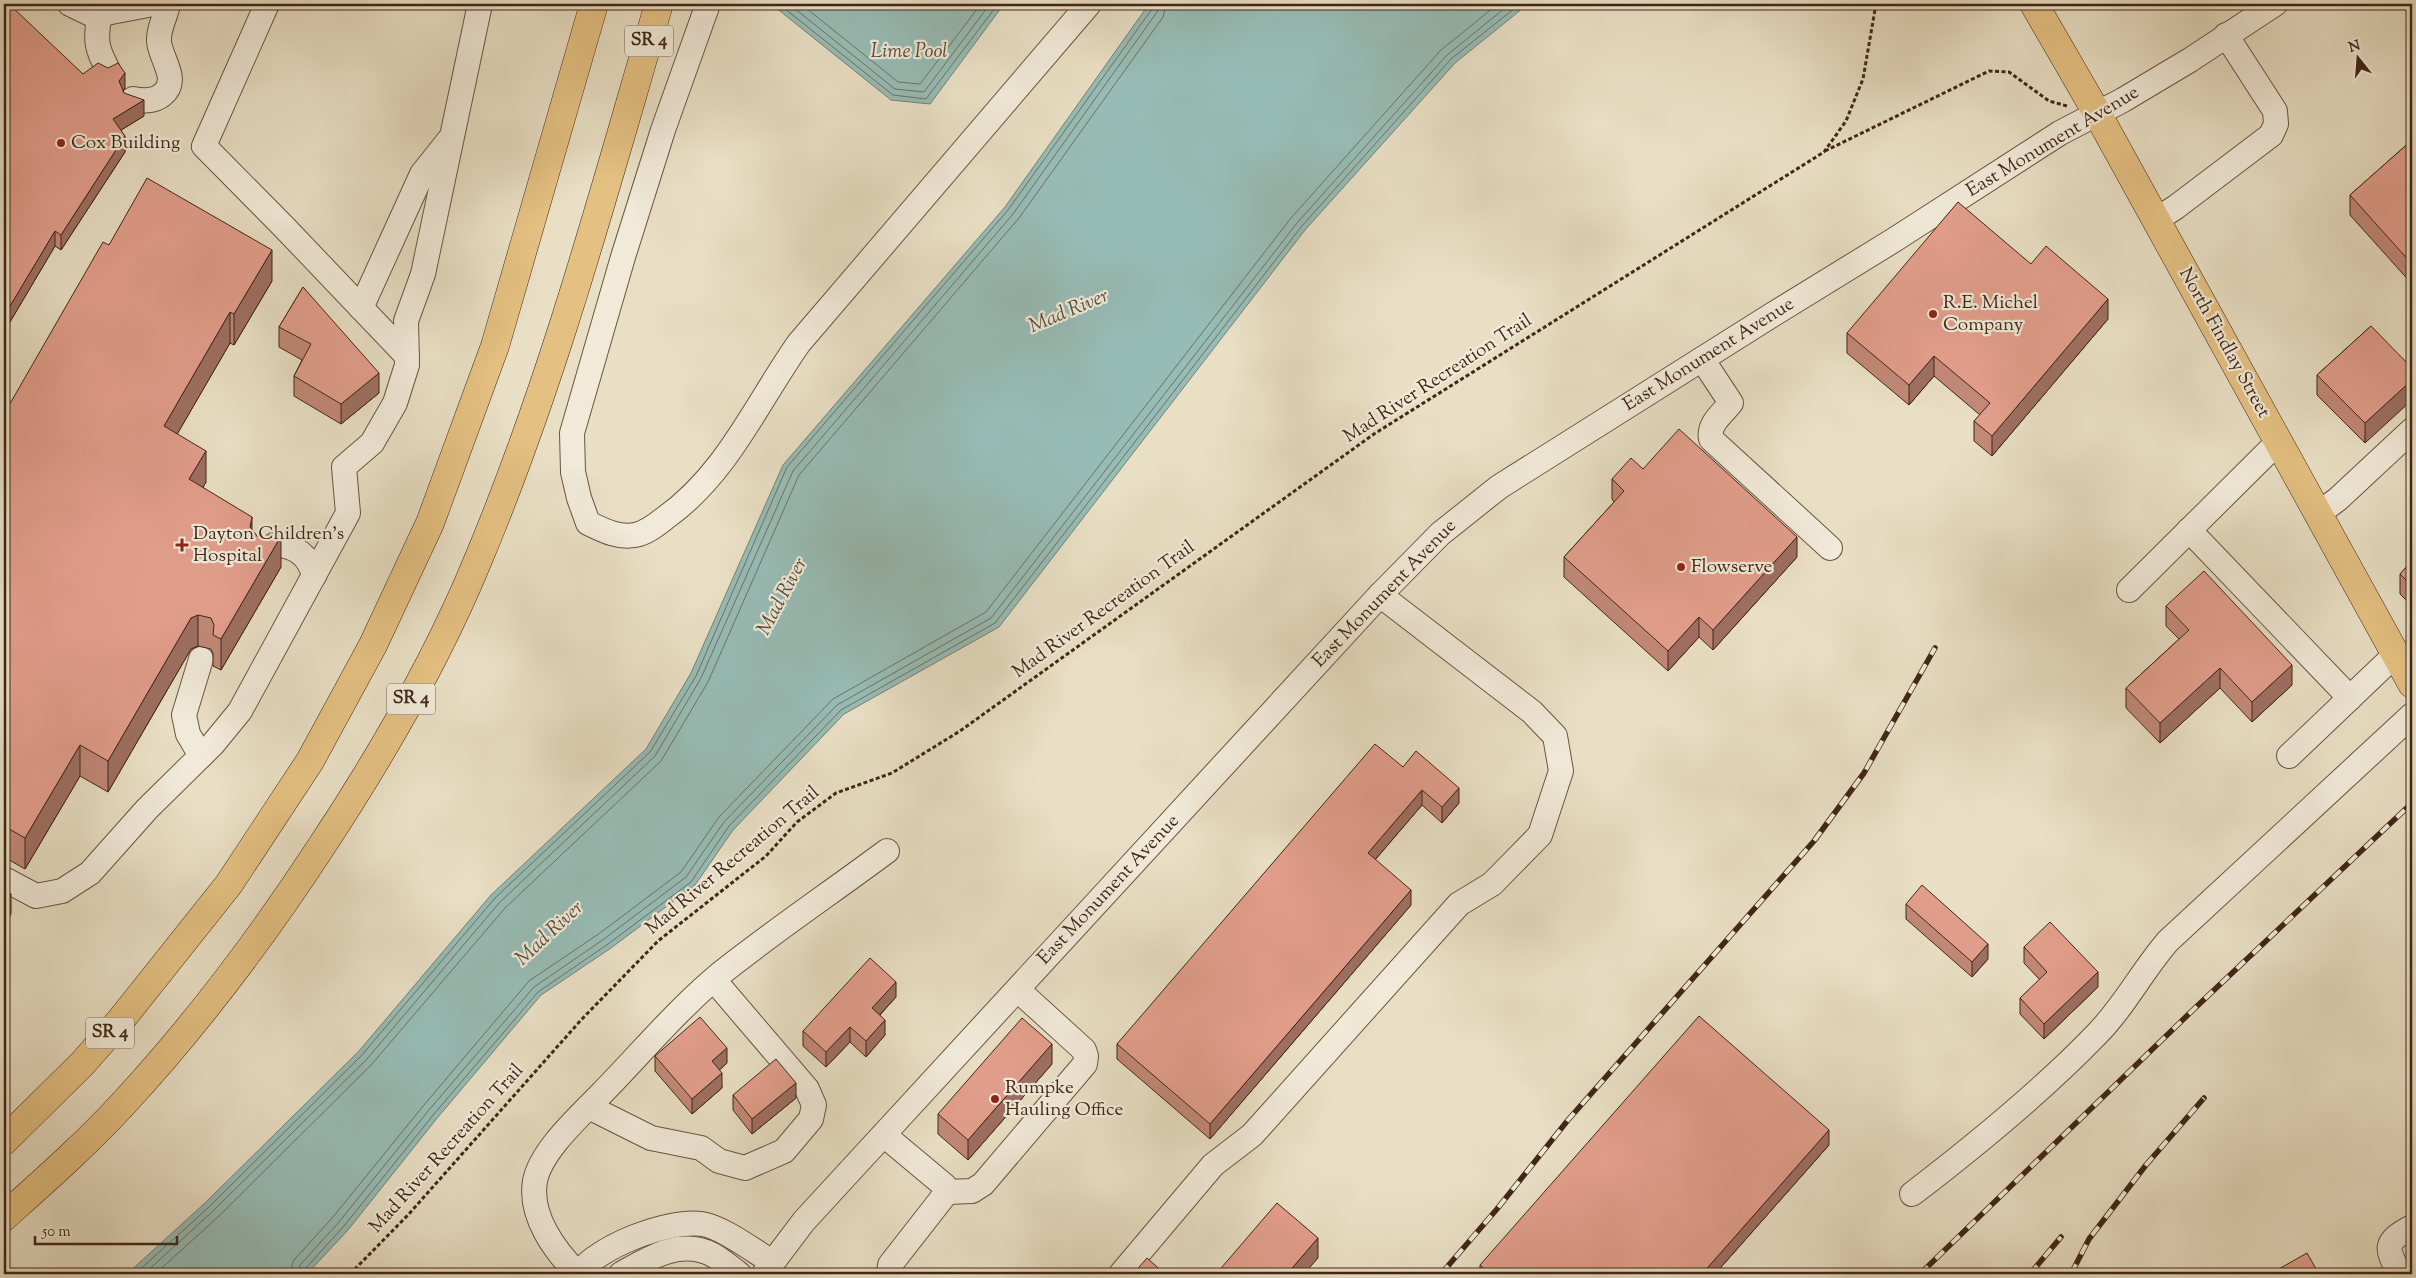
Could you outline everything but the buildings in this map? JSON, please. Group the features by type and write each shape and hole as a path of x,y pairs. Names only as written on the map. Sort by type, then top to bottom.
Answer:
{"main road":[{"name":"SR 4","path":"4,1141 82,1064 120,1021 229,884 310,761 373,645 430,523 495,346 594,4"},
{"name":"SR 4","path":"4,1217 119,1108 202,1014 278,912 359,790 430,666 478,559 550,373 660,4"},
{"name":"North Findlay Street","path":"2034,4 2097,113 2412,684"}],"street":[{"path":"70,4 99,18"},
{"path":"99,18 106,14 153,4"},
{"path":"133,99 149,101 159,97 166,91 170,82 169,70 159,41 168,4"},
{"path":"267,4 204,146 407,356"},
{"path":"4,878 36,896 62,891 90,873 147,809 201,756 240,711 314,576 348,513 344,467 372,443 395,402 407,365 406,321 423,274 480,4"},
{"path":"708,4 663,130 609,302 572,432 574,472 579,498 588,522 609,533 622,536 636,535 648,530 674,512 706,481 744,431 777,374 799,343 1089,4"},
{"name":"East Monument Avenue","path":"768,1268 804,1221 1380,595 1440,534 1499,487 2060,134 2190,60 2275,4"},
{"path":"99,18 96,39 98,52 108,70"},
{"path":"2156,220 2271,135 2276,124 2275,111 2226,35"},
{"path":"361,308 422,174 452,135"},
{"path":"1702,359 1731,403 1712,425 1711,439 1830,548"},
{"path":"2318,514 2338,499 2412,430"},
{"path":"2129,590 2278,442"},
{"path":"2190,530 2350,698"},
{"path":"263,554 274,545 285,545 296,549 305,556 312,566 314,576"},
{"path":"1121,1274 1213,1165 1252,1135 1459,904 1492,884 1540,835 1561,771 1555,736 1532,712 1380,595"},
{"path":"2289,756 2396,654"},
{"path":"201,659 184,716 188,734 201,756"},
{"path":"1912,1194 2025,1101 2097,1035 2118,1010 2152,960 2168,942 2412,715"},
{"path":"768,1268 728,1235 702,1224 666,1227 634,1236 585,1264 578,1274 561,1257 543,1225 534,1197 535,1182 540,1167 548,1153 589,1107 714,980 887,851"},
{"path":"589,1107 651,1138 701,1148 719,1161 745,1168 784,1151 811,1119 814,1105 807,1089 714,980"},
{"path":"889,1274 890,1265 947,1192 972,1191 983,1184 1085,1064 1086,1056 1084,1050 1018,990"},
{"path":"884,1135 945,1186 947,1192"},
{"path":"2400,1274 2389,1254 2389,1248 2396,1236 2412,1227"},
{"path":"621,1274 654,1255 686,1247 713,1255 739,1274"}],"path":[{"name":"Mad River Recreation Trail","path":"350,1274 408,1215 581,1020 658,941 766,856 797,822 836,793 892,773 960,731 1374,434 1824,152 1846,121 1863,79 1876,4"},
{"path":"1824,152 1989,71 2009,72 2049,102 2097,113"}],"water":[{"name":"Lime Pool","path":"773,4 1004,4 930,104 891,100"},
{"name":"Mad River","path":"1149,4 1528,4 1455,63 1305,230 999,627 844,714 733,830 695,885 611,948 541,995 438,1117 348,1230 307,1274 127,1274 205,1203 359,1051 491,895 646,749 691,673 783,465 1005,207"}],"railway":[{"path":"1441,1274 1497,1209 1568,1120 1814,841 1864,773 1935,648"},
{"path":"1920,1274 2194,1009 2412,803"},
{"path":"2071,1274 2089,1239 2146,1165 2204,1098"},
{"path":"2030,1274 2061,1237"}],"place":[{"name":"Cox Building","path":"61,143"},
{"name":"R.E. Michel Company","path":"1933,314"},
{"name":"Dayton Children’s Hospital","path":"182,545"},
{"name":"Flowserve","path":"1681,567"},
{"name":"Rumpke Hauling Office","path":"995,1099"}]}
